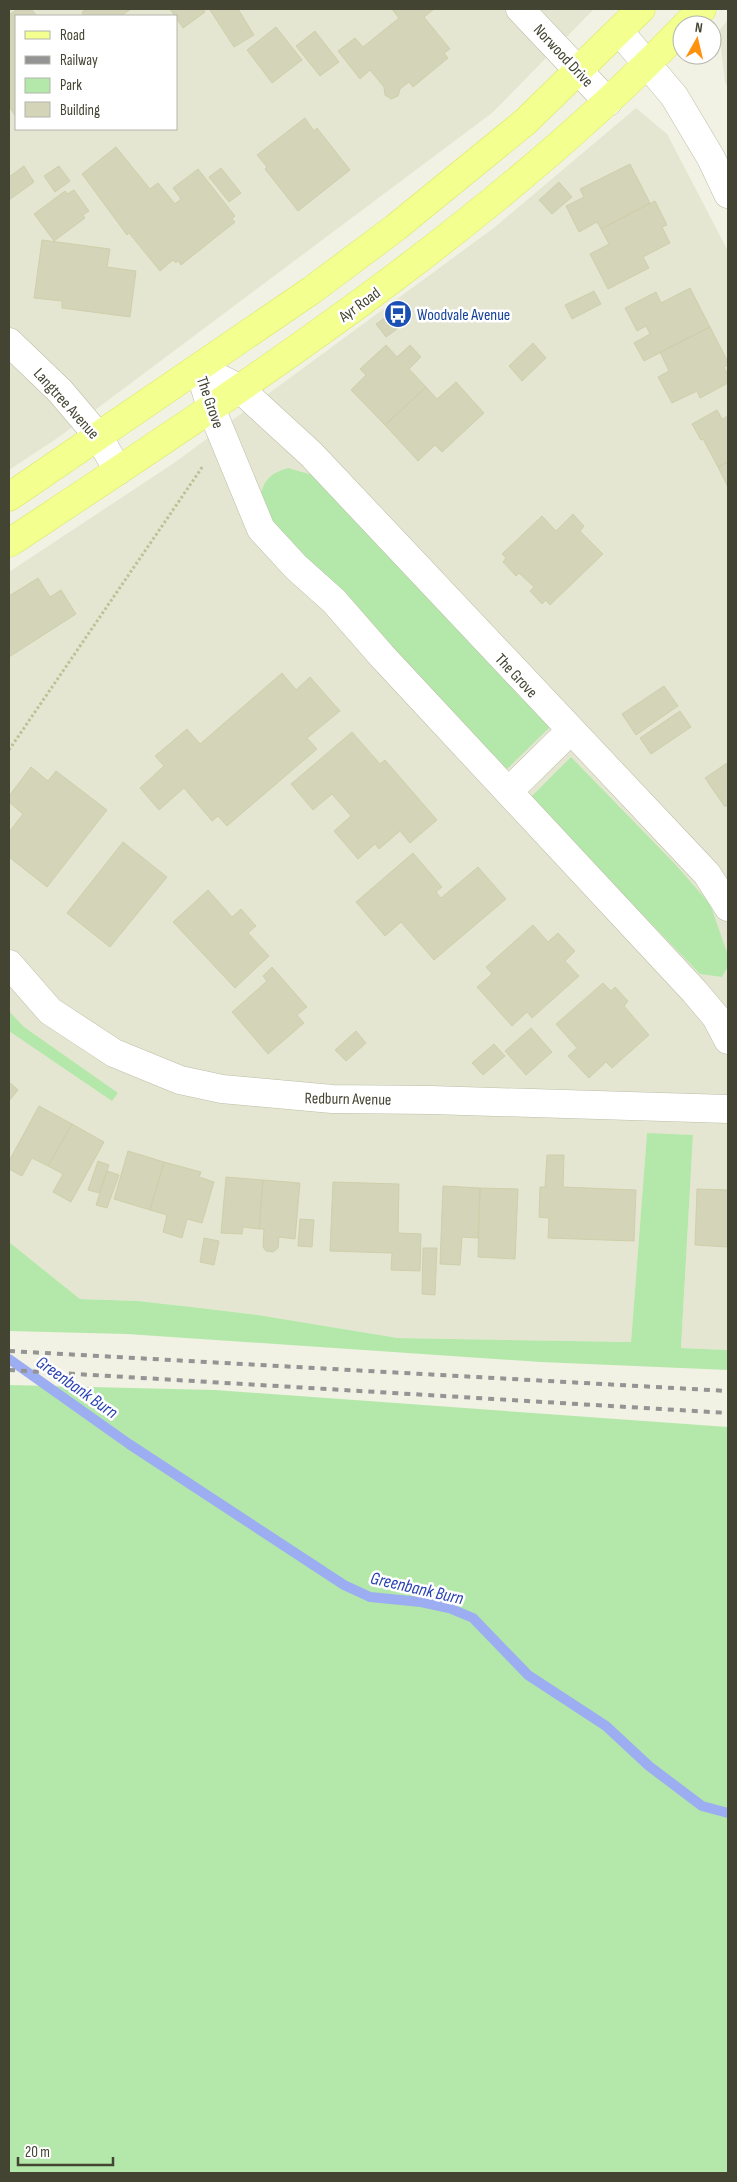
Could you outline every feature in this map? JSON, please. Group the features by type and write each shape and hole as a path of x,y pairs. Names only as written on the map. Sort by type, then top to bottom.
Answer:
{"main road":[{"path":"9,497 312,290 403,222 525,122 577,69 641,9"},
{"name":"Ayr Road","path":"9,543 211,408 350,311 453,234 582,126 672,39"}],"street":[{"name":"Norwood Drive","path":"520,9 608,102"},
{"path":"619,31 674,96 728,194"},
{"name":"Langtree Avenue","path":"9,342 60,391 99,437 118,470"},
{"name":"The Grove","path":"200,368 239,388 311,454 570,731 707,874 728,907"},
{"name":"The Grove","path":"200,368 211,408 261,529 296,567 334,601 382,656 694,991 716,1017 728,1040"},
{"path":"509,791 570,731"},
{"name":"Redburn Avenue","path":"9,964 50,1011 114,1054 180,1080 222,1090 332,1099 431,1100 728,1110"}],"path":[{"path":"9,750 199,470 226,442"}],"shaded area":[{"path":"9,9 594,9 492,113 59,437 9,470"},
{"path":"728,19 728,88 725,82 722,56 722,27"},
{"path":"636,108 667,134 728,251 728,1350 681,1348 693,1135 647,1134 631,1342 398,1338 258,1315 138,1301 80,1299 9,1242 9,572 174,463 495,227"}],"green space":[{"path":"288,468 316,476 551,726 506,770 286,538 258,501 267,480 275,473"},
{"path":"571,757 675,864 710,904 728,955 728,966 722,977 700,974 530,798"},
{"path":"9,1011 24,1027 118,1093 112,1101 9,1031"},
{"path":"647,1133 693,1135 681,1348 728,1350 728,1370 541,1362 127,1334 9,1331 9,1242 80,1299 138,1301 258,1315 398,1338 631,1342"},
{"path":"9,1385 215,1390 728,1427 728,2173 9,2173"}],"building":[{"path":"18,9 31,9 36,15 15,15 15,115 9,106 9,15"},
{"path":"87,9 131,9 122,15 84,15 82,12"},
{"path":"170,9 203,9 205,12 183,28 178,21 178,15 174,15"},
{"path":"238,9 254,35 234,47 210,10"},
{"path":"392,9 434,9 424,17 450,49 444,53 448,58 413,87 409,82 400,89 398,96 391,99 385,95 384,87 370,70 360,79 338,51 355,38 363,47 399,18"},
{"path":"276,27 302,60 272,83 247,50"},
{"path":"315,31 339,62 320,76 296,46"},
{"path":"305,118 314,131 317,128 350,170 298,211 265,169 267,167 257,155"},
{"path":"116,147 150,189 158,183 175,204 181,199 173,188 198,169 235,216 232,219 235,222 181,265 178,260 176,263 173,260 160,271 129,233 127,235 82,174"},
{"path":"630,164 650,203 601,229 597,222 579,232 566,206 584,197 580,189"},
{"path":"24,166 34,182 9,200 9,177"},
{"path":"59,166 70,181 55,192 44,176"},
{"path":"221,168 241,193 229,202 209,177"},
{"path":"559,182 572,197 552,214 539,200"},
{"path":"74,190 89,211 83,215 85,218 54,241 34,214 65,191 67,194"},
{"path":"655,201 667,225 662,227 670,243 643,257 649,268 608,289 590,254 609,244 601,229"},
{"path":"42,240 110,249 107,267 136,271 130,317 62,308 62,301 34,298"},
{"path":"690,288 710,327 644,361 634,343 650,334 646,326 637,331 625,308 656,292 661,303"},
{"path":"594,291 601,304 572,319 565,305"},
{"path":"403,305 412,318 386,337 376,324"},
{"path":"710,327 728,362 728,365 724,367 728,375 728,383 700,398 697,391 672,403 658,377 669,371 660,352"},
{"path":"533,343 546,358 522,381 509,366"},
{"path":"386,345 397,357 410,345 421,357 409,369 426,387 385,425 351,390 366,375 360,369"},
{"path":"456,382 484,413 442,452 435,445 418,461 385,425 426,387 437,399"},
{"path":"717,410 722,419 728,416 728,462 718,467 703,439 701,440 692,424"},
{"path":"728,462 728,487 718,467"},
{"path":"573,514 584,526 580,531 603,554 550,605 546,600 542,604 530,591 534,587 519,573 516,576 503,562 506,558 502,554 542,516 556,531"},
{"path":"38,578 50,597 61,590 76,614 9,657 9,596"},
{"path":"282,673 296,690 310,677 340,711 307,738 317,749 227,826 218,816 212,821 184,788 159,810 140,788 164,766 155,756 187,729 200,744"},
{"path":"664,686 678,706 636,735 622,714"},
{"path":"680,711 691,727 651,754 640,738"},
{"path":"352,732 380,764 385,760 437,820 410,843 400,831 379,849 375,844 358,859 334,831 351,816 332,794 313,810 291,784"},
{"path":"727,763 728,804 725,807 705,778"},
{"path":"31,767 48,781 56,771 107,810 47,887 9,857 9,832 23,814 9,802 9,796"},
{"path":"123,842 167,877 110,947 67,913"},
{"path":"413,853 442,887 436,892 441,898 478,867 506,899 434,960 401,922 385,936 356,902"},
{"path":"208,890 232,917 241,909 256,926 248,933 269,956 235,988 173,922"},
{"path":"533,925 548,942 558,933 575,951 565,961 579,976 532,1018 527,1012 512,1026 477,987 492,974 486,967"},
{"path":"272,967 307,1007 297,1015 304,1023 268,1054 232,1012 267,981 263,976"},
{"path":"603,983 611,991 615,987 628,1001 624,1006 649,1035 612,1068 606,1062 589,1078 568,1056 577,1048 556,1024"},
{"path":"531,1028 552,1052 526,1075 505,1051"},
{"path":"356,1031 366,1043 346,1061 335,1050"},
{"path":"494,1044 505,1056 483,1075 472,1063"},
{"path":"9,1082 18,1090 9,1101"},
{"path":"39,1106 72,1124 48,1166 32,1158 22,1176 9,1169 9,1161"},
{"path":"72,1124 104,1142 71,1202 53,1192 63,1174 48,1166"},
{"path":"128,1151 164,1162 150,1210 114,1199"},
{"path":"547,1155 564,1155 563,1187 636,1190 634,1241 548,1238 549,1218 539,1217 540,1187 545,1187"},
{"path":"98,1161 109,1165 99,1193 88,1190"},
{"path":"164,1162 201,1172 199,1177 214,1182 202,1223 187,1219 182,1238 163,1232 167,1215 150,1210"},
{"path":"107,1171 119,1175 107,1208 96,1205"},
{"path":"226,1177 263,1180 259,1229 243,1227 242,1234 221,1233"},
{"path":"263,1180 300,1183 295,1239 279,1237 278,1248 273,1252 266,1251 263,1247 264,1229 259,1229"},
{"path":"333,1182 399,1184 398,1233 421,1234 420,1271 391,1270 392,1253 330,1251"},
{"path":"443,1186 480,1188 478,1238 462,1237 460,1265 440,1264"},
{"path":"480,1188 518,1189 515,1259 478,1257"},
{"path":"697,1189 728,1190 728,1247 695,1245"},
{"path":"300,1219 314,1220 312,1247 298,1246"},
{"path":"204,1238 219,1241 214,1265 200,1262"},
{"path":"423,1248 437,1248 435,1295 422,1294"}],"waterway":[{"name":"Greenbank Burn","path":"9,1359 129,1444 344,1585 370,1597 421,1602 449,1608 473,1618 528,1675 606,1726 649,1766 702,1806 728,1813"}],"railway":[{"path":"9,1351 728,1391"},
{"path":"9,1370 728,1413"}],"place":[{"name":"Woodvale Avenue","path":"398,314"}]}
